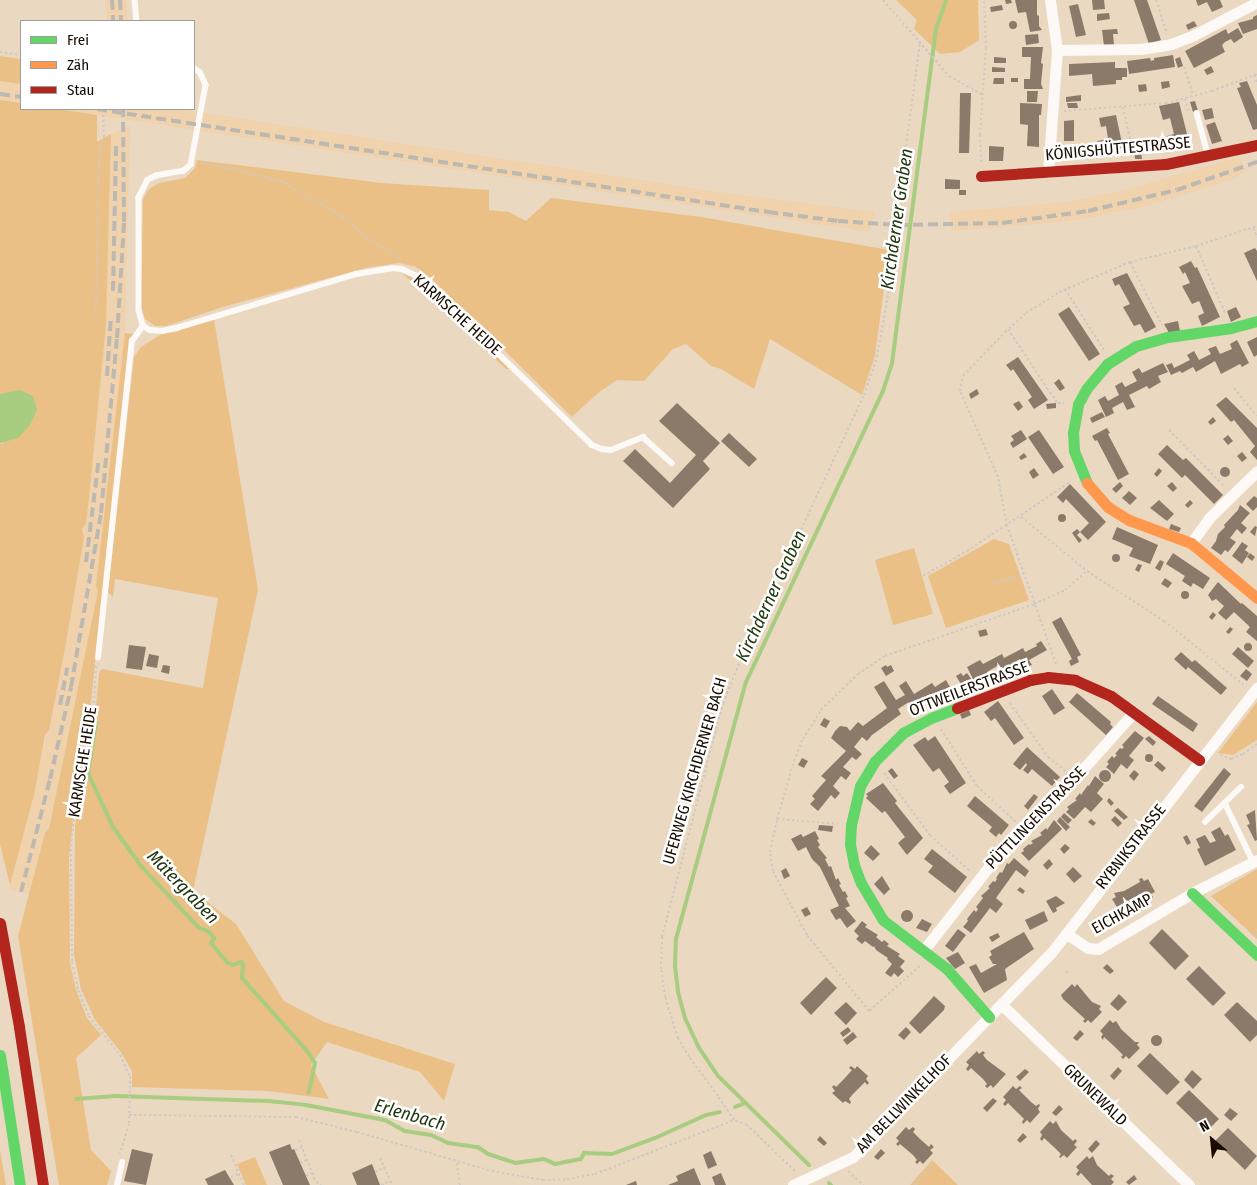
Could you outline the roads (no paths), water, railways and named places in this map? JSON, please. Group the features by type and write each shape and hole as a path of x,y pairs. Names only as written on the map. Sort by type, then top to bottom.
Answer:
{"main road":[{"name":"KÖNIGSHÜTTESTRASSE","path":"980,176 1135,167 1208,156 1257,144"},
{"path":"1257,321 1231,328 1168,337 1136,346 1111,361 1087,388 1078,404 1073,433 1074,450 1082,474 1108,507 1129,520 1191,544 1257,598"},
{"name":"OTTWEILERSTRASSE","path":"989,1017 947,969 896,932 873,906 854,866 850,844 851,825 860,786 875,761 903,733 933,717 1030,680 1062,678 1090,685 1111,696 1202,756"},
{"path":"1192,893 1257,955"},
{"path":"0,923 19,1027 42,1185"},
{"path":"0,1055 20,1185"}],"street":[{"path":"1048,172 1057,50 1050,0"},
{"path":"1057,50 1141,49 1171,44 1194,35 1257,2"},
{"path":"1191,544 1209,518 1257,471"},
{"name":"RYBNIKSTRASSE","path":"1002,1005 1067,934 1093,896 1255,690"},
{"name":"PÜTTLINGENSTRASSE","path":"923,951 979,878 1024,828 1074,779 1134,712"},
{"name":"EICHKAMP","path":"1067,934 1088,948 1098,949 1192,893 1255,861"},
{"name":"AM BELLWINKELHOF","path":"798,1183 842,1164 853,1157 1002,1005"},
{"name":"GRUNEWALD","path":"1002,1005 1189,1185"}],"lane":[{"path":"135,0 137,20"},
{"path":"98,658 132,341 143,326 138,310 139,198 148,180 156,176 184,171 191,165 205,88 203,77 195,69"},
{"path":"1197,113 1208,156"},
{"name":"KARMSCHE HEIDE","path":"143,326 150,330 162,331 177,328 356,274 392,268 412,272 421,278 592,445 611,450 643,437 672,463"},
{"path":"1205,822 1241,787"},
{"path":"1225,803 1255,861"},
{"path":"117,1185 120,1162"}],"waterway":[{"name":"Kirchderner Graben","path":"809,1165 718,1076 699,1048 685,1018 678,991 675,965 676,939 746,682 883,391 892,363 936,29 946,0"},
{"name":"Mätergraben","path":"96,723 88,773 113,827 141,866 198,927 209,932 214,938 211,943 228,963 233,965 241,962 243,965 242,978 307,1051 315,1063 309,1092"},
{"name":"Erlenbach","path":"76,1099 116,1096 269,1101 306,1105 385,1120 405,1131 431,1135 448,1143 478,1147 488,1154 515,1163 544,1159 555,1164 581,1159 584,1153 612,1154 655,1138 706,1115 720,1112"},
{"name":"Erlenbach","path":"735,1107 745,1103"}],"railway":[{"path":"112,0 113,20"},
{"path":"120,0 121,20"},
{"path":"0,94 20,97"},
{"path":"104,110 768,212 838,221 898,225 1002,223 1088,211 1177,190 1257,162"},
{"path":"21,892 71,687 101,513 117,338 124,222 123,110"},
{"path":"113,291 116,144"},
{"path":"107,376 111,316"},
{"path":"86,562 99,458"},
{"path":"60,705 67,668"}]}
